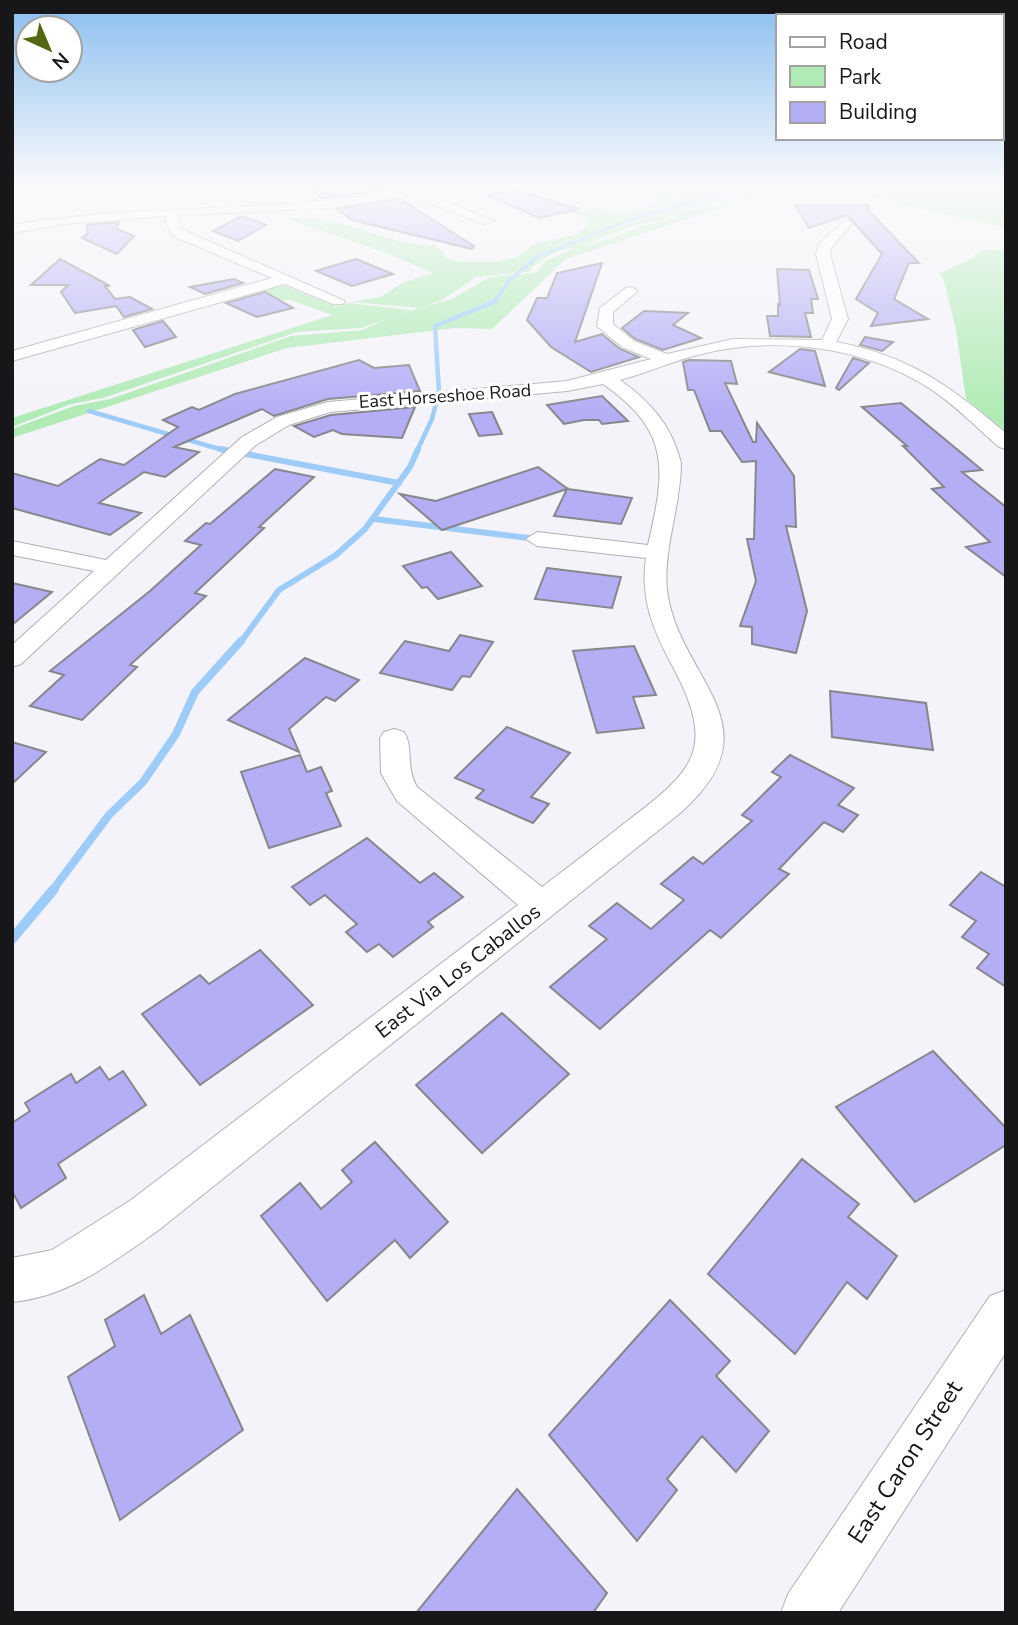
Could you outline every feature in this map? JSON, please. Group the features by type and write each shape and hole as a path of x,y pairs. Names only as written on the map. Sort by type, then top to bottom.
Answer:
{"street":[{"path":"247,263 338,301"},
{"path":"825,263 840,319 826,347"},
{"path":"12,356 285,279"},
{"path":"631,291 605,311 605,327 628,344 665,359"},
{"path":"20,339 37,349"},
{"name":"East Horseshoe Road","path":"12,659 249,441 284,421 307,412 348,403 546,389 606,379 665,359 708,348 740,344 826,347 876,358 918,374 938,386 1006,443"},
{"name":"East Via Los Caballos","path":"12,1280 38,1279 83,1256 161,1201 246,1138 668,805 695,779 708,753 710,719 659,611 653,582 656,552 670,486 671,460 667,443 657,425 636,401 606,379"},
{"path":"537,539 656,552"},
{"path":"12,548 112,568"},
{"path":"394,738 395,773 407,794 541,905"},
{"name":"East Caron Street","path":"807,1613 1006,1312"}],"green space":[{"path":"409,263 538,263 529,272 476,277 440,301 420,308 351,302 381,297 402,283 433,273"},
{"path":"544,263 562,263 492,329 455,328 287,348 12,438 12,429 74,406 110,399 291,336 363,330 392,316 452,299 490,277 536,273"},
{"path":"962,263 1006,263 1006,431 966,399 956,330 943,277 938,274"},
{"path":"282,285 336,306 348,303 411,310 361,328 297,332 103,398 71,404 12,427 12,418 332,315 290,300 262,299 244,294"}],"building":[{"path":"56,263 67,263 110,286 105,286 115,299 130,297 152,309 124,317 116,306 75,313 61,292 68,285 31,285"},
{"path":"343,263 365,263 393,274 352,286 316,271"},
{"path":"602,263 575,342 602,334 620,349 639,357 591,372 551,347 527,320 537,298 547,298 557,273"},
{"path":"877,263 919,263 909,263 894,299 928,319 871,326 878,313 856,299"},
{"path":"777,269 809,270 818,299 811,299 813,313 805,313 811,337 770,336 767,316 778,316 778,304 780,305"},
{"path":"234,279 243,283 205,294 190,287"},
{"path":"265,292 293,308 257,317 226,303"},
{"path":"644,311 688,313 673,325 701,338 663,350 635,339 622,328"},
{"path":"163,321 176,337 145,347 133,330"},
{"path":"865,337 893,342 882,351 860,345"},
{"path":"800,349 815,351 825,386 769,372"},
{"path":"853,358 869,363 839,390 836,388"},
{"path":"359,360 374,368 409,365 420,391 328,399 274,416 262,409 174,447 199,452 165,477 144,472 99,503 141,513 110,535 12,508 12,473 58,486 100,459 124,465 178,427 163,420 192,407 199,410 235,394"},
{"path":"731,361 737,384 725,383 753,442 756,442 757,423 794,476 796,527 786,526 807,611 796,653 752,644 752,627 740,626 756,581 747,539 754,539 756,461 742,462 721,431 710,431 694,390 688,390 683,362"},
{"path":"602,396 628,421 602,424 599,420 584,420 564,424 547,405"},
{"path":"901,403 982,470 962,472 1006,507 1006,577 966,547 990,542 932,489 944,487 903,446 907,446 862,407"},
{"path":"415,407 402,438 342,434 333,430 314,437 294,426 331,415"},
{"path":"492,412 502,434 479,436 469,414"},
{"path":"538,467 568,489 632,498 621,524 554,516 567,489 442,530 400,494 436,501"},
{"path":"275,469 314,477 259,527 264,528 195,593 206,596 130,665 137,667 82,720 30,706 64,675 50,671 150,591 201,545 185,541 206,523 210,524"},
{"path":"451,552 482,586 438,599 427,587 422,588 403,566"},
{"path":"547,568 621,577 612,608 535,599"},
{"path":"12,583 52,592 12,625"},
{"path":"460,635 493,642 470,677 462,676 452,690 380,673 405,641 449,651"},
{"path":"634,646 656,695 633,697 644,728 597,733 573,651"},
{"path":"305,658 359,680 335,701 326,697 289,729 299,752 228,720"},
{"path":"830,691 926,703 933,750 832,737"},
{"path":"507,727 570,753 531,797 549,804 533,823 476,798 484,790 455,778"},
{"path":"12,742 46,752 12,784"},
{"path":"300,755 307,772 321,767 332,791 326,793 341,826 269,848 241,772"},
{"path":"790,755 854,788 838,805 858,815 843,832 824,822 779,869 789,874 721,938 710,930 600,1029 550,987 607,939 589,926 617,903 651,929 684,900 661,884 693,857 703,864 752,821 742,815 781,777 772,772"},
{"path":"367,838 420,883 434,873 463,897 428,922 433,927 393,957 379,944 367,952 346,932 357,924 325,895 310,905 292,887"},
{"path":"981,872 1006,887 1006,987 977,968 989,954 962,937 976,921 950,905"},
{"path":"260,950 313,1005 200,1085 142,1014 200,975 209,984"},
{"path":"502,1013 569,1074 482,1153 416,1085"},
{"path":"933,1051 1006,1128 1006,1145 915,1202 836,1107"},
{"path":"100,1067 109,1080 123,1071 146,1105 58,1164 66,1178 21,1208 12,1191 12,1123 30,1111 25,1103 71,1074 76,1083"},
{"path":"375,1142 448,1222 410,1258 395,1240 327,1301 261,1216 300,1183 321,1209 352,1182 342,1170"},
{"path":"802,1159 859,1204 848,1217 897,1256 867,1299 847,1282 795,1354 708,1274"},
{"path":"144,1295 161,1334 190,1315 243,1430 120,1520 68,1377 115,1346 105,1320"},
{"path":"670,1300 730,1361 716,1376 769,1431 736,1472 702,1436 667,1479 677,1490 637,1541 549,1435"},
{"path":"517,1489 607,1593 593,1613 416,1613"}],"waterway":[{"path":"494,302 510,280 530,263"},
{"path":"417,451 432,419 439,392 435,326 494,302"},
{"path":"89,411 226,451"},
{"path":"220,449 398,483"},
{"path":"398,483 418,449"},
{"path":"240,643 279,590 336,555 365,529 398,483"},
{"path":"374,519 537,539"},
{"path":"52,891 109,815 143,782 176,734 195,692 241,641"},
{"path":"12,939 54,889"}]}
